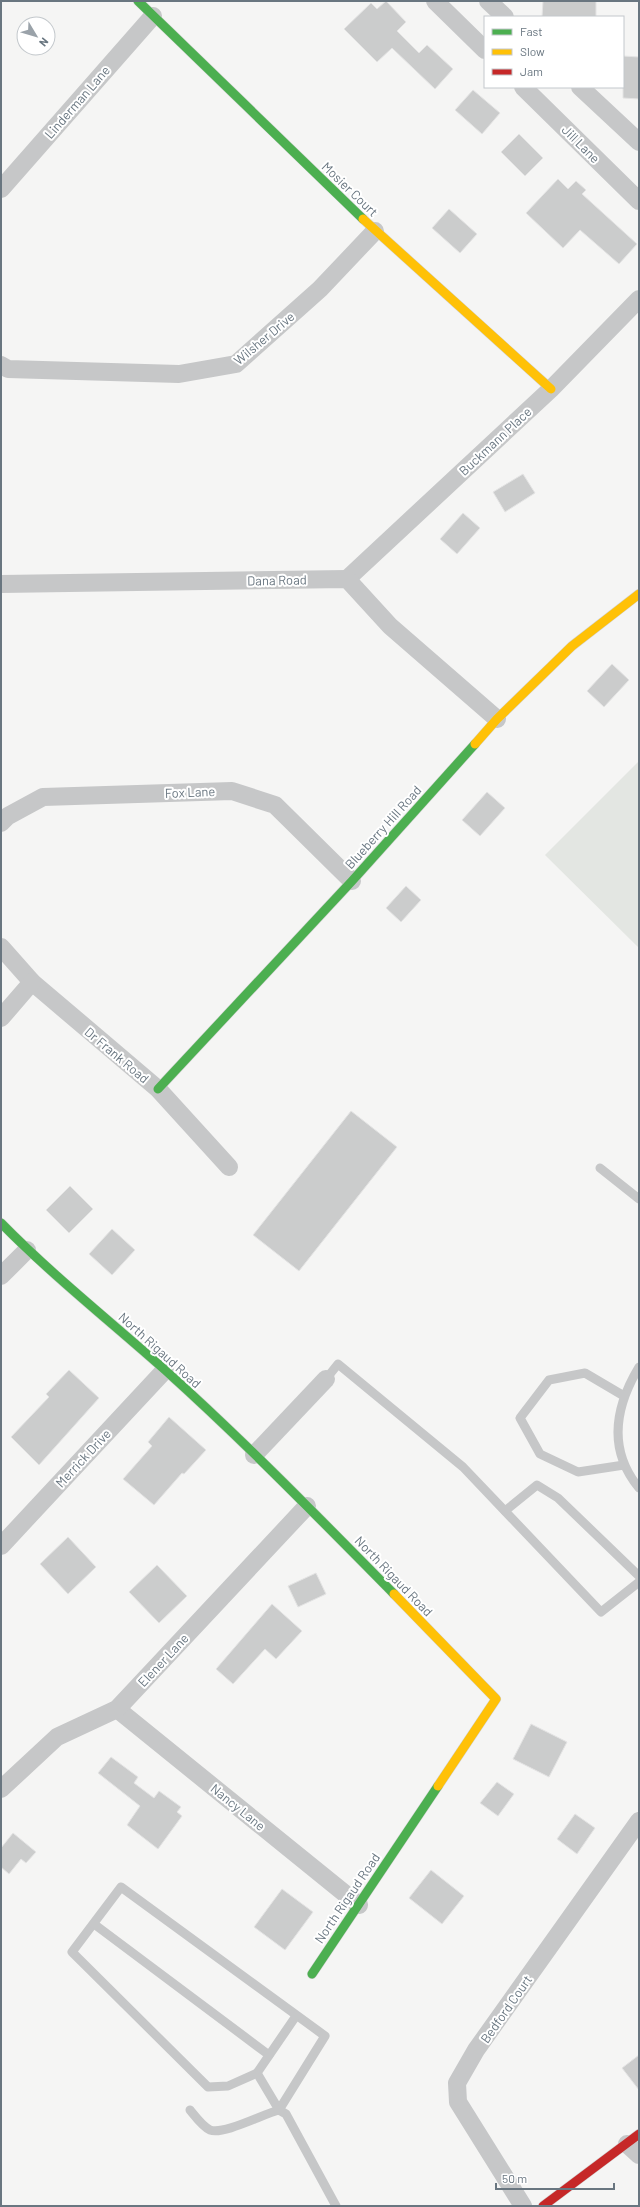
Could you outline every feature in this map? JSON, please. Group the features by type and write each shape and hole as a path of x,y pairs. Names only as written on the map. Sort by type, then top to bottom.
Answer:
{"street":[{"name":"Mosier Court","path":"138,1 375,231 551,389"},
{"path":"435,1 484,49"},
{"path":"488,1 504,16"},
{"name":"Linderman Lane","path":"1,189 153,16"},
{"name":"Jill Lane","path":"524,88 639,201"},
{"path":"581,88 636,136"},
{"name":"Wilsher Drive","path":"1,366 8,369 179,374 236,364 320,289 375,231"},
{"name":"Buckmann Place","path":"347,579 551,389 639,299"},
{"path":"347,579 390,626 497,719"},
{"name":"Dana Road","path":"1,584 347,579"},
{"name":"Blueberry Hill Road","path":"158,1089 352,881 497,719 572,646 639,594"},
{"name":"Fox Lane","path":"1,823 8,816 44,797 232,790 275,805 352,881"},
{"name":"Dr Frank Road","path":"1,947 32,982 158,1089 229,1167"},
{"path":"1,1018 32,982"},
{"name":"North Rigaud Road","path":"1,1223 27,1250 165,1370 254,1455 307,1506 496,1699 312,1974"},
{"path":"1,1276 27,1250"},
{"name":"Merrick Drive","path":"1,1546 165,1370"},
{"path":"254,1455 326,1379"},
{"name":"Elener Lane","path":"1,1789 57,1737 117,1710 307,1506"},
{"name":"Nancy Lane","path":"117,1710 359,1905"},
{"name":"Bedford Court","path":"523,2206 469,2122 458,2102 457,2083 476,2050 639,1821"},
{"path":"543,2206 635,2144"}],"lane":[{"path":"600,1168 639,1199"},
{"path":"326,1379 338,1364 463,1467 601,1612 639,1582"},
{"path":"639,1367 624,1396 618,1417 619,1447 624,1465 639,1488"},
{"path":"624,1396 584,1373 549,1380 520,1418 540,1454 578,1472 624,1465"},
{"path":"505,1511 537,1485 558,1498 639,1576"},
{"path":"190,2110 210,2130 222,2131 279,2110 325,2036 122,1887 72,1952 208,2087 228,2086 257,2073 296,2016"},
{"path":"94,1924 269,2055"},
{"path":"257,2073 279,2110 286,2114 336,2206"}],"shaded area":[{"path":"639,761 639,948 545,855"}],"building":[{"path":"386,1 406,22 397,31 419,53 427,45 453,69 435,89 392,48 377,62 344,29 371,3 377,9"},
{"path":"543,1 596,1 596,16 542,16"},
{"path":"624,56 639,57 639,99 623,98"},
{"path":"473,90 500,113 482,134 455,110"},
{"path":"519,134 543,158 525,176 501,152"},
{"path":"558,179 568,189 576,181 586,190 582,194 637,244 619,264 580,230 563,248 526,213"},
{"path":"449,209 477,234 460,253 432,228"},
{"path":"523,474 535,493 505,512 493,492"},
{"path":"463,513 480,528 457,554 440,539"},
{"path":"612,664 629,680 604,707 587,691"},
{"path":"487,792 505,808 480,836 462,820"},
{"path":"406,886 421,900 401,922 386,908"},
{"path":"351,1111 397,1147 299,1271 253,1235"},
{"path":"70,1186 93,1209 69,1233 46,1210"},
{"path":"112,1229 135,1250 112,1275 89,1254"},
{"path":"69,1370 99,1398 39,1465 11,1437 49,1397 46,1394"},
{"path":"169,1417 206,1450 184,1474 182,1473 154,1505 123,1479 152,1446 148,1442"},
{"path":"68,1537 96,1567 68,1594 40,1564"},
{"path":"157,1565 187,1596 159,1623 129,1592"},
{"path":"316,1573 326,1594 298,1607 288,1586"},
{"path":"272,1604 302,1631 276,1659 265,1649 233,1684 216,1669"},
{"path":"531,1724 567,1742 549,1777 513,1759"},
{"path":"111,1757 138,1777 134,1783 154,1798 159,1791 181,1807 177,1812 182,1816 158,1849 127,1825 140,1806 98,1773"},
{"path":"497,1782 514,1794 498,1816 480,1803"},
{"path":"575,1814 595,1828 577,1854 557,1839"},
{"path":"13,1833 36,1852 26,1863 21,1859 9,1874 1,1867 1,1848"},
{"path":"431,1870 464,1896 442,1924 409,1898"},
{"path":"282,1889 313,1912 285,1950 254,1927"},
{"path":"639,2055 639,2090 622,2068"}],"traffic: fast":[{"path":"138,1 363,219"},
{"path":"158,1089 352,881 475,744"},
{"path":"1,1223 82,1298 165,1370 224,1424 394,1594"},
{"path":"312,1974 438,1786"}],"traffic: slow":[{"path":"363,219 551,389"},
{"path":"475,744 497,719 572,646 639,594"},
{"path":"394,1594 496,1699 438,1786"}],"traffic: jam":[{"path":"543,2206 639,2134"}]}
